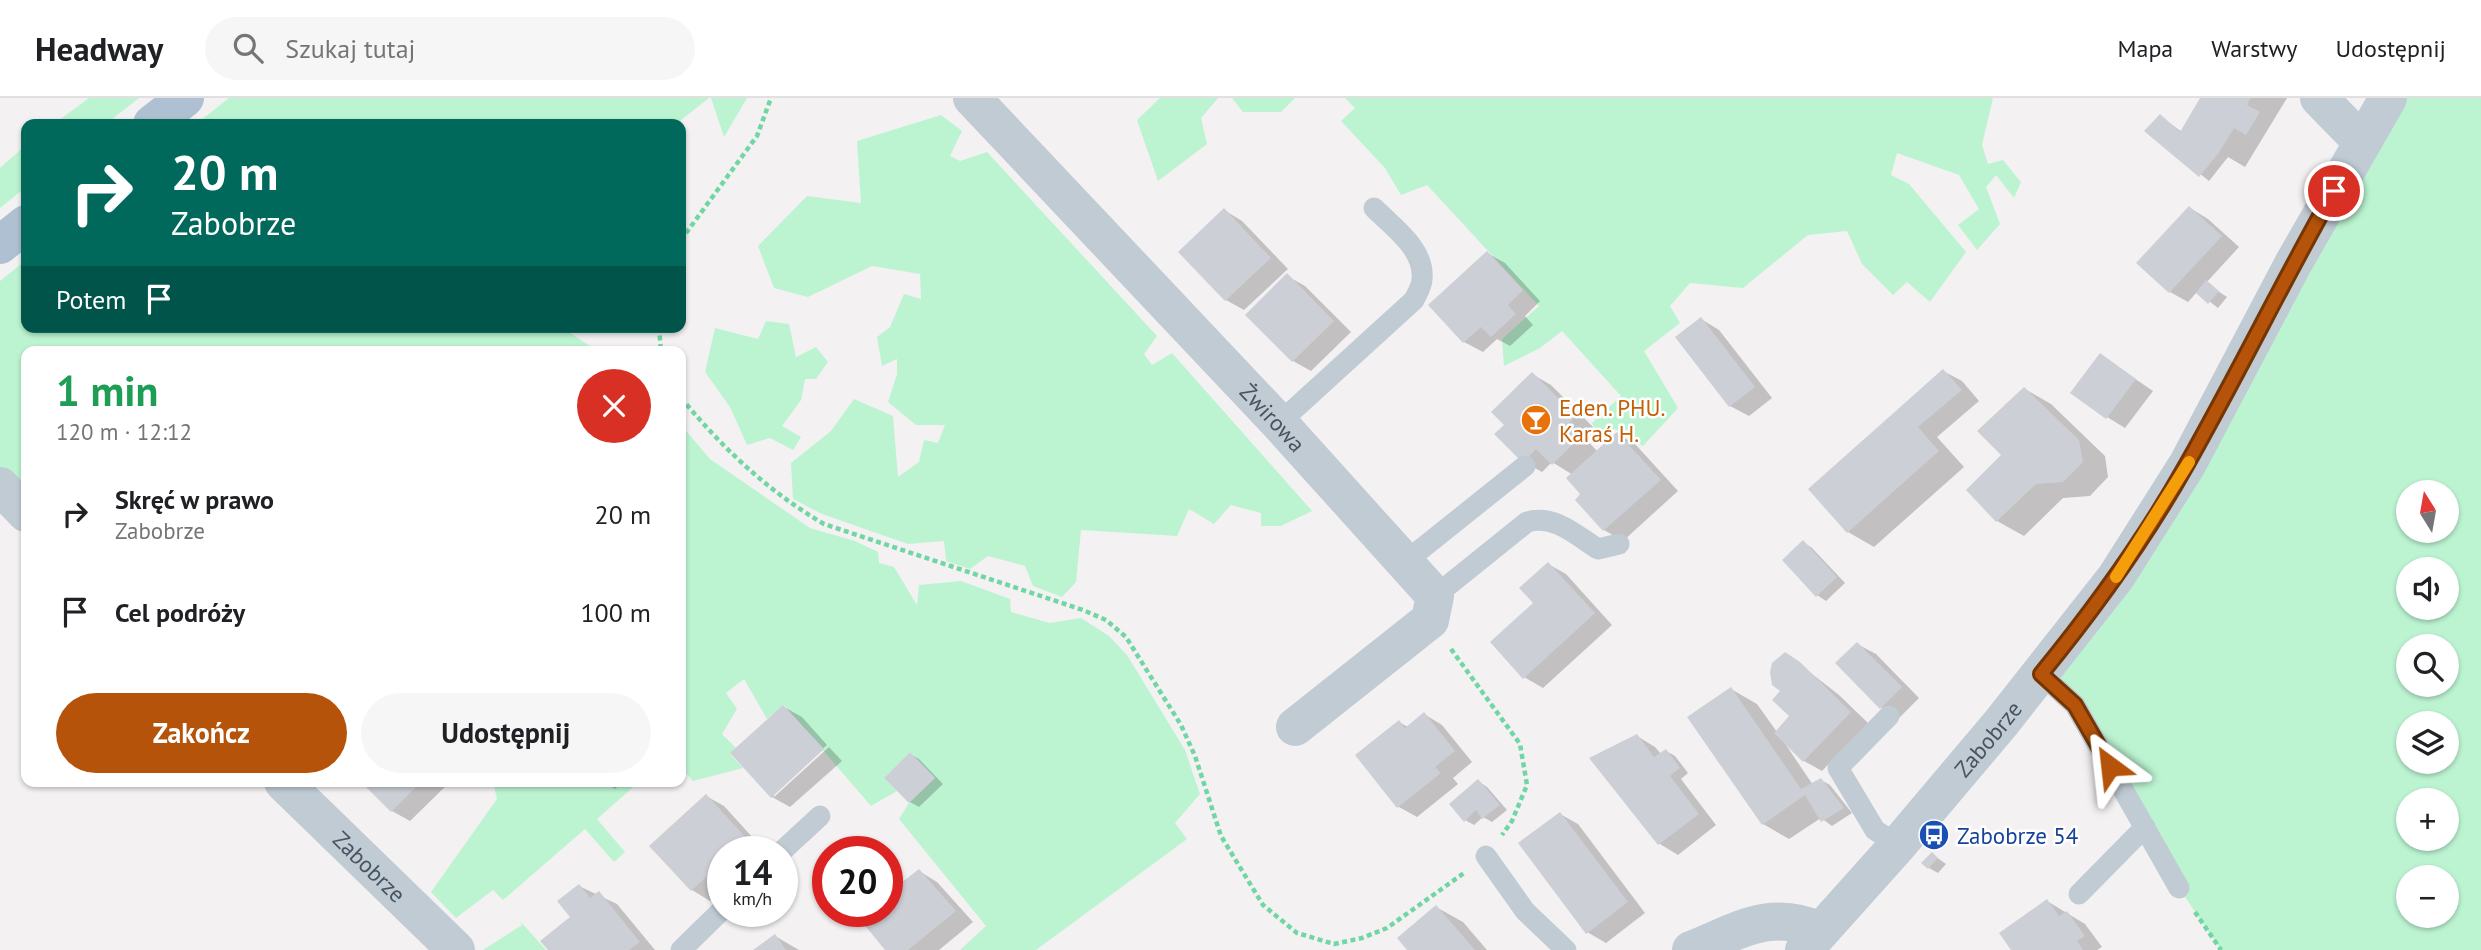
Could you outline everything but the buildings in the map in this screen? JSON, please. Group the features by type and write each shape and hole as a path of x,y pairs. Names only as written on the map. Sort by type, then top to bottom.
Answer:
{"main road":[{"path":"158,119 185,98"},
{"path":"0,245 21,228"}],"street":[{"name":"Żwirowa","path":"972,98 1279,423 1405,562 1433,608"},
{"path":"2319,98 2362,142"},
{"name":"Zabobrze","path":"1691,950 1769,921 1801,925 1898,845 2041,674 2116,577 2187,465 2293,264 2388,98"},
{"path":"0,486 21,508"},
{"path":"1295,727 1433,608"},
{"name":"Zabobrze","path":"288,787 456,950"}],"lane":[{"path":"1279,423 1414,300 1422,280 1420,263 1414,248 1374,208"},
{"path":"1405,562 1525,466"},
{"path":"1433,608 1527,522 1537,519 1553,520 1598,549 1619,544"},
{"path":"2041,674 2075,705 2179,888"},
{"path":"1889,716 1838,768 1875,830 1898,845"},
{"path":"798,836 820,816"},
{"path":"2079,894 2145,827"},
{"path":"1486,856 1525,911 1566,950"},
{"path":"681,950 707,925"}],"path":[{"path":"686,233 757,136 771,98"},
{"path":"686,404 716,439 754,476 789,504 824,524 1083,610 1106,621 1126,637 1181,725 1195,756 1221,836 1263,905 1297,933 1334,944 1362,938 1387,928 1486,856 1512,821 1527,785 1520,744 1433,608"},
{"path":"2179,888 2221,950"}],"green space":[{"path":"89,98 139,98 112,119 61,119"},
{"path":"229,98 709,98 682,119 202,119"},
{"path":"711,98 747,98 724,137"},
{"path":"1160,98 1218,98 1201,118 1207,144 1158,181 1137,120"},
{"path":"1232,98 1295,98 1281,112 1243,112"},
{"path":"1345,98 1993,98 1982,145 1988,164 2003,160 2021,182 2014,198 1996,175 1986,187 2000,224 1977,250 1958,225 1979,209 1959,175 1897,153 1891,175 1909,184 1966,252 1930,302 1907,282 1893,295 1862,264 1847,231 1808,235 1743,288 1690,283 1670,306 1680,323 1644,351 1678,408 1643,446 1615,429 1600,440 1592,423 1621,396 1562,331 1540,348 1504,366 1502,339 1539,306 1427,185 1401,195 1385,168 1341,121 1355,108"},
{"path":"2388,98 2481,98 2481,950 2221,950 2179,888 2075,705 2042,674"},
{"path":"941,115 962,131 950,156 960,161 987,152 1157,336 1144,354 1152,365 1172,353 1312,511 1281,526 1261,526 1261,513 1231,505 1214,524 1189,509 1177,536 1081,530 1076,582 1062,597 1033,586 1025,566 988,556 970,569 946,561 944,541 908,544 822,514 793,499 791,463 831,431 854,399 893,416 898,477 919,462 924,440 938,443 945,425 916,425 888,402 897,374 897,359 882,366 877,337 890,327 904,294 921,299 920,274 872,266 808,297 774,288 758,246 807,196 861,203 857,141"},
{"path":"21,149 21,191 0,208 0,168"},
{"path":"21,264 21,333 570,333 590,346 21,346 21,493 0,471 0,281"},
{"path":"766,321 789,324 796,357 816,347 828,362 816,379 805,379 801,400 782,426 801,437 793,450 770,438 747,445 730,407 705,372 715,328 758,339"},
{"path":"686,431 710,459 810,528 855,541 878,552 879,563 894,567 917,605 919,585 961,581 1010,599 1011,612 1050,623 1081,618 1109,636 1127,655 1185,750 1200,794 1175,823 1187,839 1036,950 960,950 986,926 899,819 909,803 935,778 910,752 884,778 897,791 871,806 784,705 767,719 744,679 726,693 737,709 722,734 736,748 730,754 743,768 693,781 686,773"},
{"path":"494,787 633,787 597,819 625,852 614,862 585,829 503,900 493,890 456,918 431,892 497,799"},
{"path":"520,921 546,950 483,950 522,925"}],"slow traffic":[{"path":"2116,577 2189,462"}],"place":[{"name":"Eden. PHU. Karaś H.","path":"1536,420"},
{"name":"Zabobrze 54","path":"1934,835"}],"route":[{"path":"2110,766 2075,705 2041,674 2116,577 2187,465 2334,191"}]}
